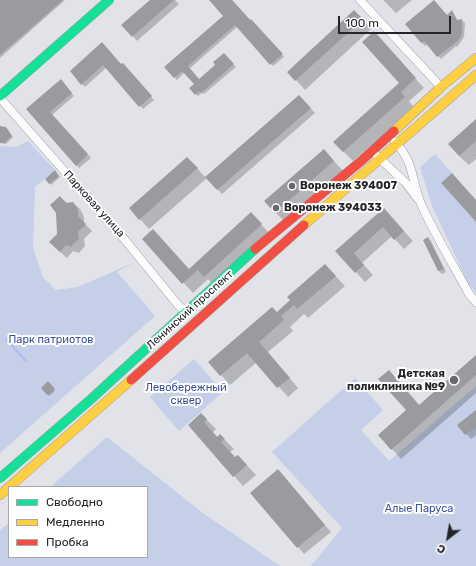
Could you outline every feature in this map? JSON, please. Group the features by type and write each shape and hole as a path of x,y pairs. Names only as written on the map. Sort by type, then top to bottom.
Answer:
{"main road":[{"path":"0,97 109,0"},
{"name":"Ленинский проспект","path":"0,478 188,312 247,256 372,151 441,87 476,58"},
{"name":"Ленинский проспект","path":"10,486 125,386 257,266 476,75"},
{"path":"116,376 125,386"},
{"name":"Ленинский проспект","path":"0,495 8,488"}],"street":[{"path":"360,0 441,87"},
{"name":"Парковая улица","path":"0,97 125,240 179,306 188,312"},
{"path":"389,135 408,159 420,201 430,223 469,294 476,302"},
{"path":"372,151 406,183 420,201"}],"green space":[{"name":"Парк патриотов","path":"28,141 55,170 35,187 33,248 43,277 56,290 78,287 135,262 117,272 155,316 0,453 0,146 16,147"},
{"path":"435,154 452,173 441,183 476,222 476,293 468,283 432,206 420,167"},
{"name":"Левобережный сквер","path":"194,359 223,392 179,431 150,397"},
{"name":"Алые Паруса","path":"355,378 383,410 361,430 389,461 476,386 476,566 311,566 342,528 272,452"},
{"path":"107,437 203,513 280,566 0,566 0,530 8,524 8,558 148,558 148,486 51,486"}],"building":[{"path":"0,0 63,0 0,55"},
{"path":"150,0 174,0 132,37 121,25"},
{"path":"209,0 232,0 283,54 270,65 235,25 188,66 199,79 215,65 213,62 224,53 234,64 201,93 200,91 195,95 189,88 194,84 182,71 174,78 164,67 223,16"},
{"path":"434,0 447,15 452,10 457,20 462,19 462,34 458,41 437,57 424,41 421,43 405,24"},
{"path":"354,10 363,19 295,81 287,72"},
{"path":"374,31 416,78 401,92 405,97 343,152 333,142 399,83 362,42"},
{"path":"102,42 152,96 139,107 103,65 81,85 70,71"},
{"path":"61,79 72,93 50,112 88,154 76,166 26,109"},
{"path":"299,95 311,108 217,190 205,177"},
{"path":"476,119 476,141 459,156 448,144"},
{"path":"0,126 6,127 12,136 4,143 0,143"},
{"path":"324,149 334,161 275,213 264,201"},
{"path":"187,157 198,168 139,220 129,208"},
{"path":"55,170 59,176 49,184 45,179"},
{"path":"452,173 476,200 476,222 441,183"},
{"path":"60,196 66,203 73,202 78,209 78,216 86,224 78,232 79,239 73,244 72,247 66,245 60,252 49,242 57,234 56,213 50,205"},
{"path":"384,208 404,231 394,240 383,227 354,253 364,265 355,273 335,251"},
{"path":"251,212 262,224 204,277 198,270 182,284 142,239 153,229 189,269"},
{"path":"428,237 444,269 438,271 423,240"},
{"path":"325,264 336,276 297,309 294,305 281,316 284,320 259,342 290,378 277,388 247,353 220,376 208,362 272,307 277,312 290,300 287,297"},
{"path":"476,355 476,375 391,450 378,435 406,410 378,379 389,370 419,405"},
{"path":"48,381 55,389 47,395 41,388"},
{"path":"476,410 476,427 465,435 457,425"},
{"path":"201,413 207,419 204,422 217,437 220,434 225,439 221,442 235,457 238,455 247,465 233,477 188,425"},
{"path":"278,469 325,525 297,548 250,493"}],"waterway":[{"path":"6,339 26,361"}],"traffic: fast":[{"path":"0,96 109,0"},
{"path":"0,478 90,400 255,249"}],"traffic: slow":[{"path":"394,131 441,87 476,58"},
{"path":"304,225 476,75"},
{"path":"10,486 131,380"},
{"path":"0,495 8,488"}],"traffic: jam":[{"path":"255,249 360,162 394,131"},
{"path":"131,380 304,225"}],"place":[{"name":"Воронеж 394007","path":"292,186"},
{"name":"Воронеж 394033","path":"276,208"},
{"name":"Детская поликлиника №9","path":"454,380"}]}
